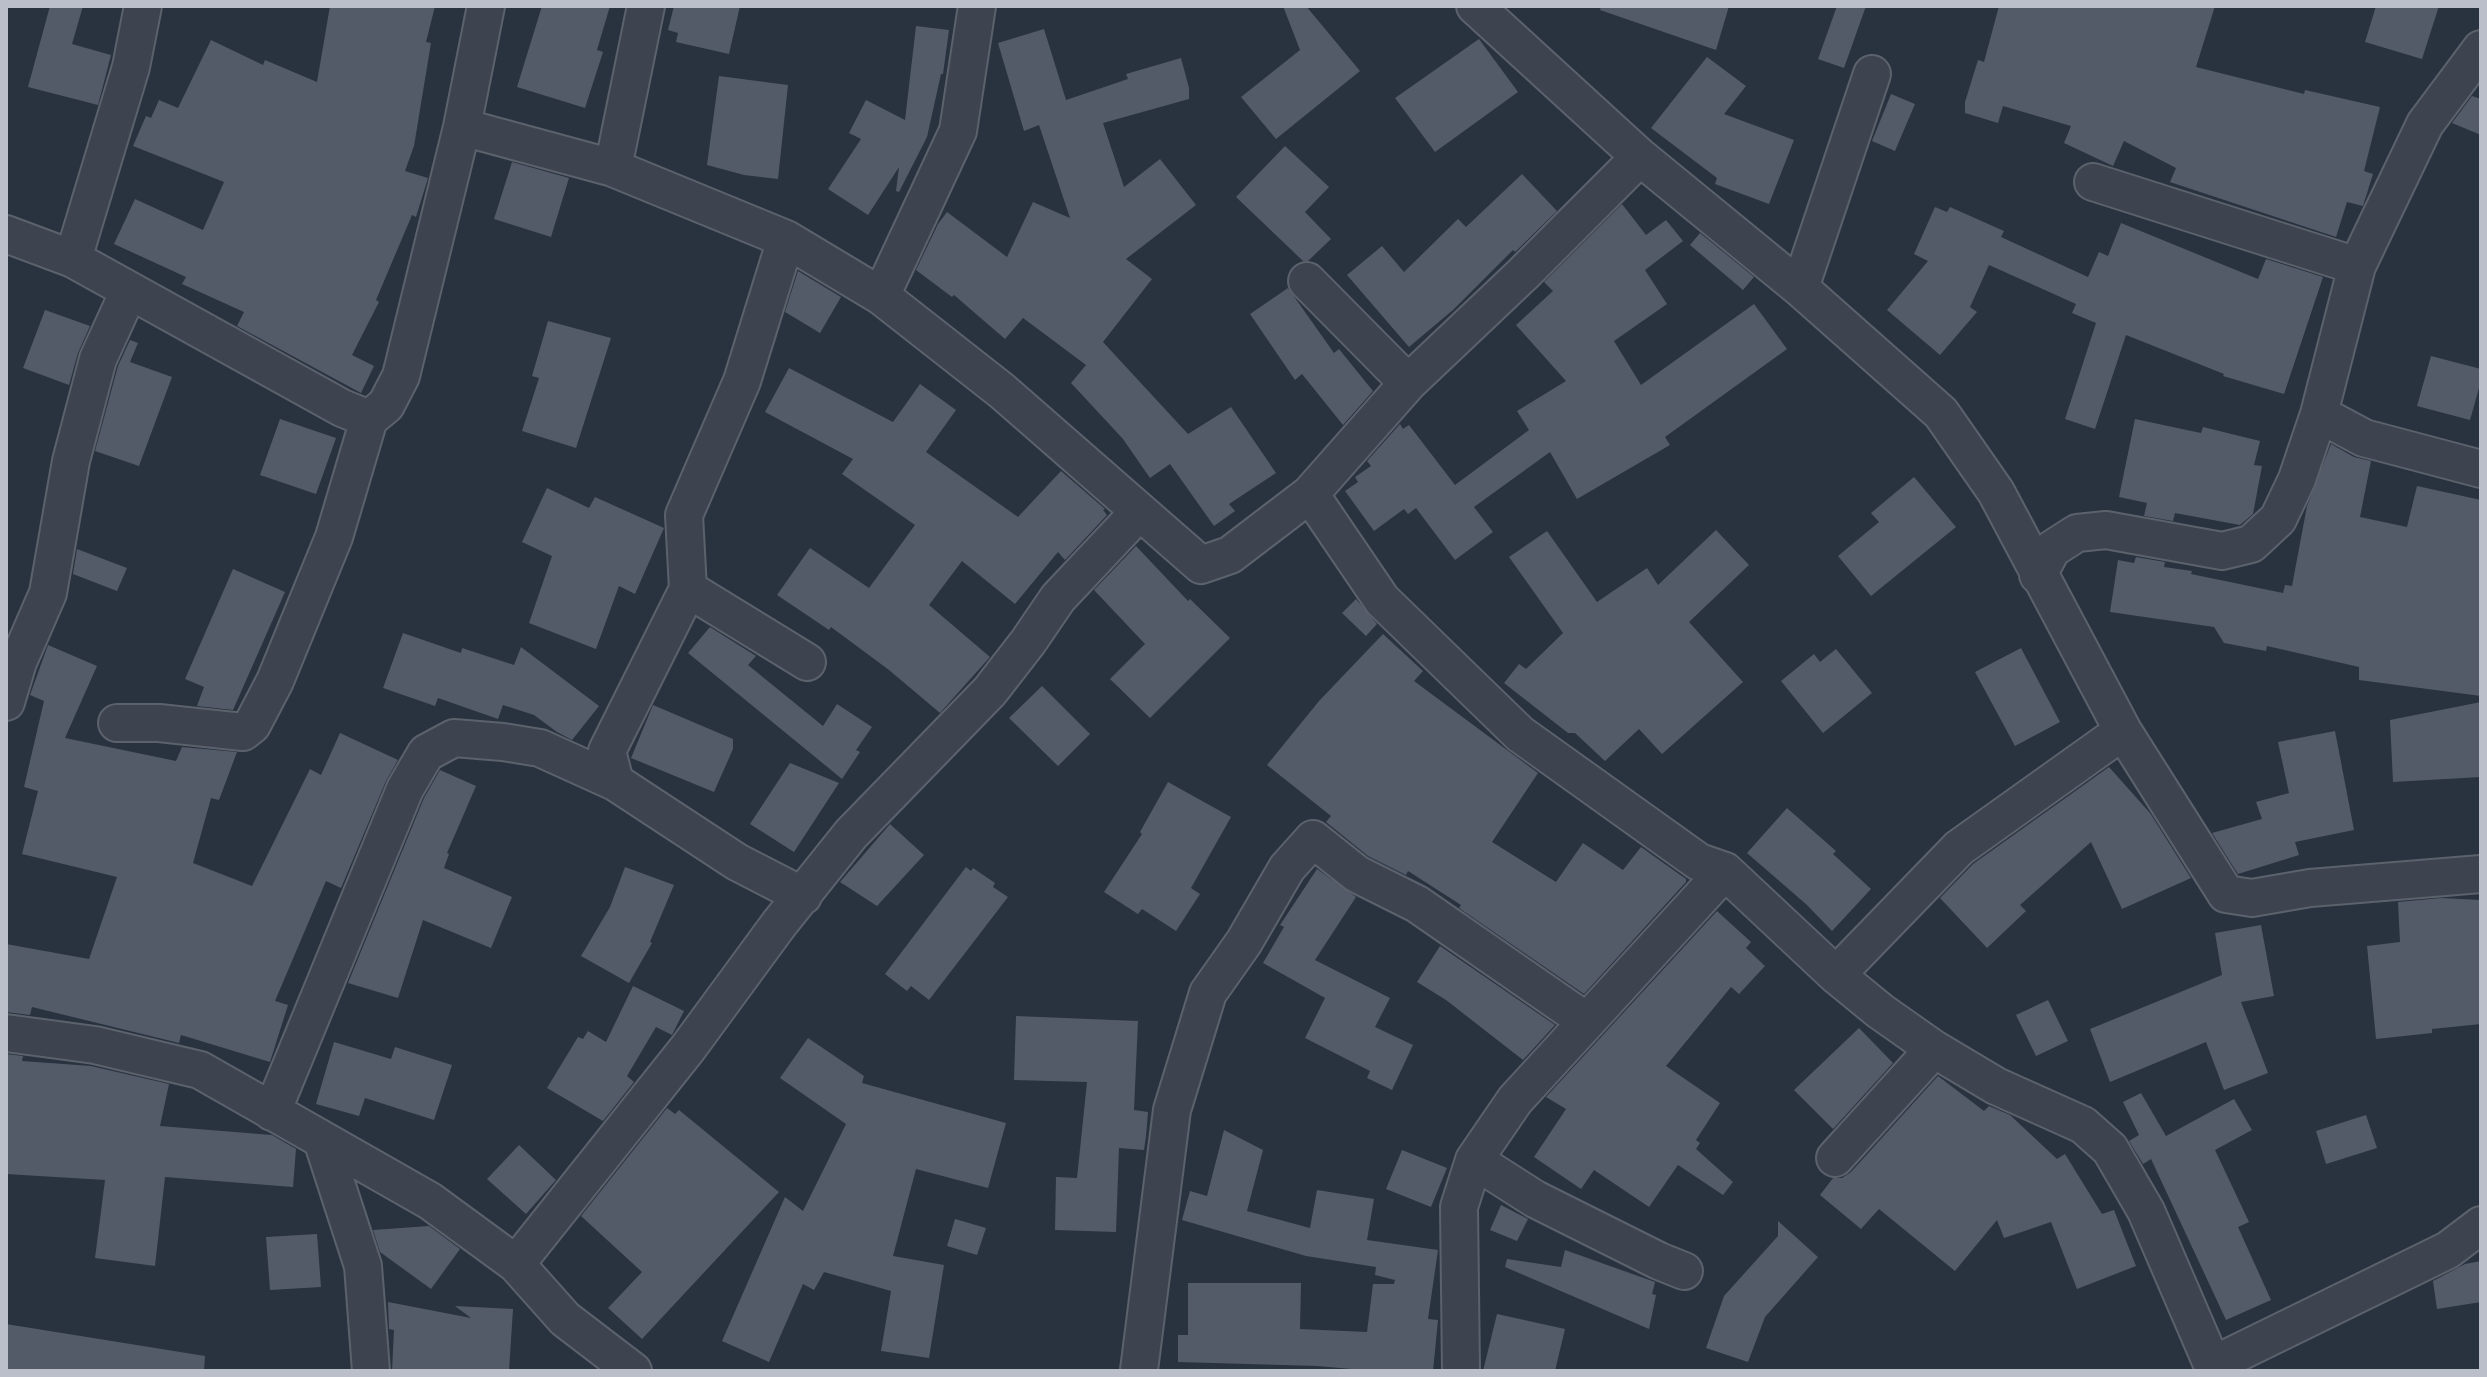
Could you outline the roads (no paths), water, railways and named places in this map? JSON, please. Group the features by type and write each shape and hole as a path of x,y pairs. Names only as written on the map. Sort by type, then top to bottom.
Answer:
{"street":[{"path":"73,259 131,67 143,6"},
{"path":"117,723 159,723 243,732 252,725 275,681 334,537 369,419 386,405 401,376 462,127 486,6"},
{"path":"613,168 646,6"},
{"path":"881,296 958,131 977,6"},
{"path":"1475,6 1640,157 1800,288 1941,413 1996,492 2123,731 2226,894 2252,898 2310,888 2481,874"},
{"path":"2038,575 2052,549 2077,533 2106,530 2222,551 2251,544 2278,519 2297,479 2319,414 2357,266 2425,124 2481,49"},
{"path":"1800,288 1872,74"},
{"path":"462,127 613,168 786,239 881,296 1002,391 1201,565 1230,555 1310,494 1408,383 1640,157"},
{"path":"2093,182 2357,266"},
{"path":"6,234 73,259 342,408 369,419"},
{"path":"615,782 607,751 688,589 684,515 742,381 786,239"},
{"path":"1307,281 1408,383"},
{"path":"6,702 18,662 48,593 71,461 98,359 129,291"},
{"path":"2319,414 2364,438 2481,469"},
{"path":"1310,494 1382,600 1520,734 1699,862 1725,871 1836,975 1934,1049 1996,1086 2083,1125 2110,1149 2146,1211 2214,1368 2448,1250 2481,1225"},
{"path":"516,1264 688,1048 851,834 990,691 1058,598 1139,512"},
{"path":"688,589 807,662"},
{"path":"1836,975 1959,848 2123,731"},
{"path":"272,1112 405,789 426,753 454,738 540,748 615,782 737,862 803,896"},
{"path":"1142,1371 1172,1110 1208,993 1244,942 1287,868 1313,839 1357,874 1417,904 1586,1021"},
{"path":"1461,1371 1459,1207 1474,1160 1515,1100 1725,871"},
{"path":"6,1033 95,1045 200,1070 430,1201 516,1264 565,1319 633,1371"},
{"path":"1835,1158 1934,1049"},
{"path":"322,1140 363,1266 371,1371"},
{"path":"1474,1160 1535,1199 1684,1271"}]}
